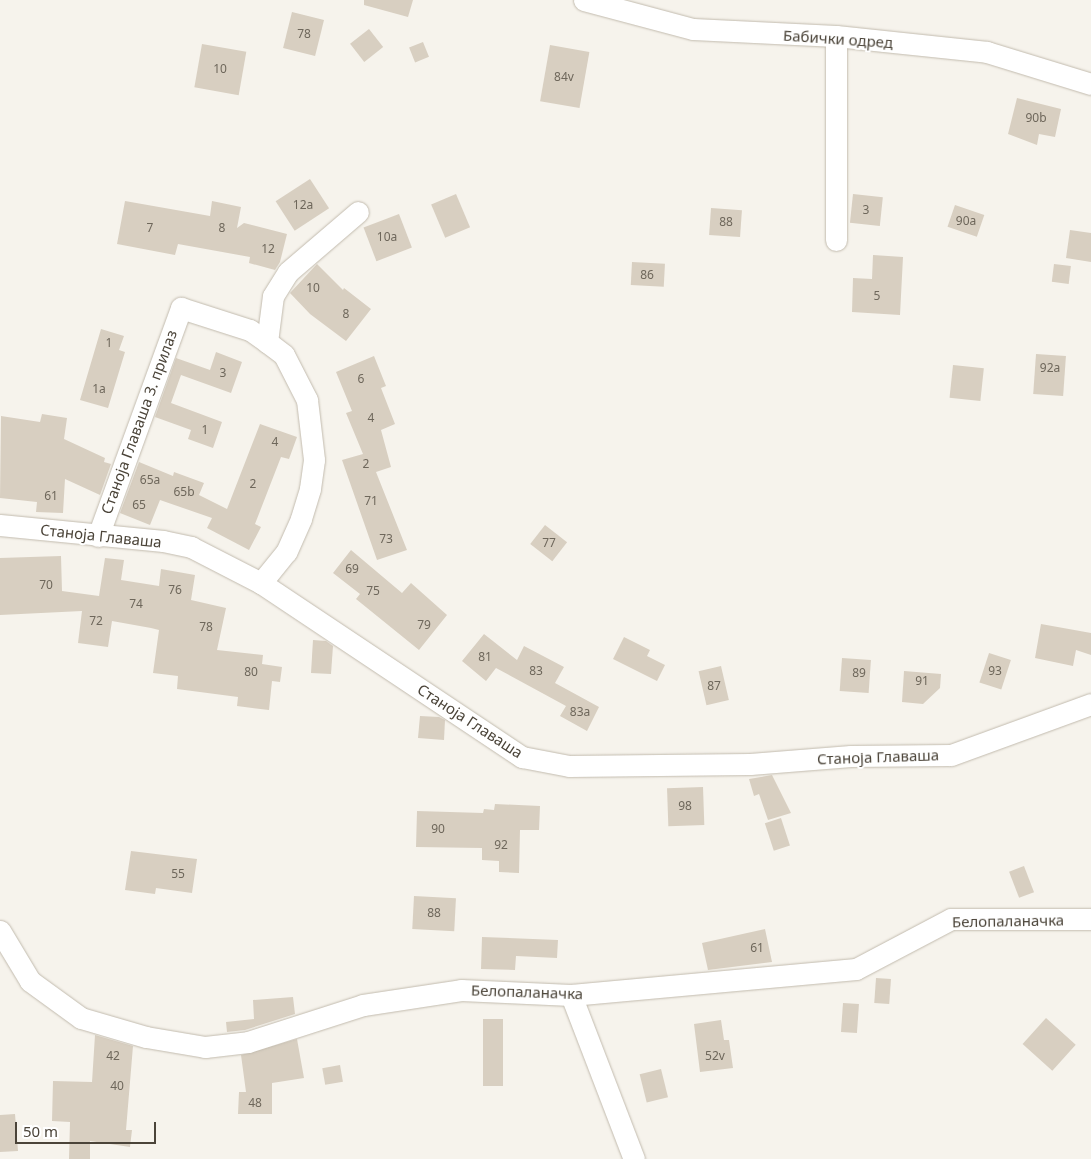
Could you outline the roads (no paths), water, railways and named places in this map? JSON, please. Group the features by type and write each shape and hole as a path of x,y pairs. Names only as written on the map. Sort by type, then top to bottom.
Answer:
{"street":[{"name":"Бабички одред","path":"584,0 693,29 836,36 988,52 1091,84"},
{"path":"836,36 836,240"},
{"path":"261,583 286,552 301,519 310,489 314,460 307,400 284,355 267,342 273,296 288,272 358,212"},
{"name":"Станоја Главаша 3. прилаз","path":"98,536 180,308 250,330 267,342"},
{"name":"Станоја Главаша","path":"0,525 163,541 190,547 261,583 522,757 569,766 750,764 851,756 951,755 1091,704"},
{"name":"Белопаланачка","path":"0,931 30,981 81,1018 146,1037 205,1047 248,1042 363,1005 460,990 572,995 856,969 951,919 1091,919"},
{"path":"572,995 634,1159"}]}
